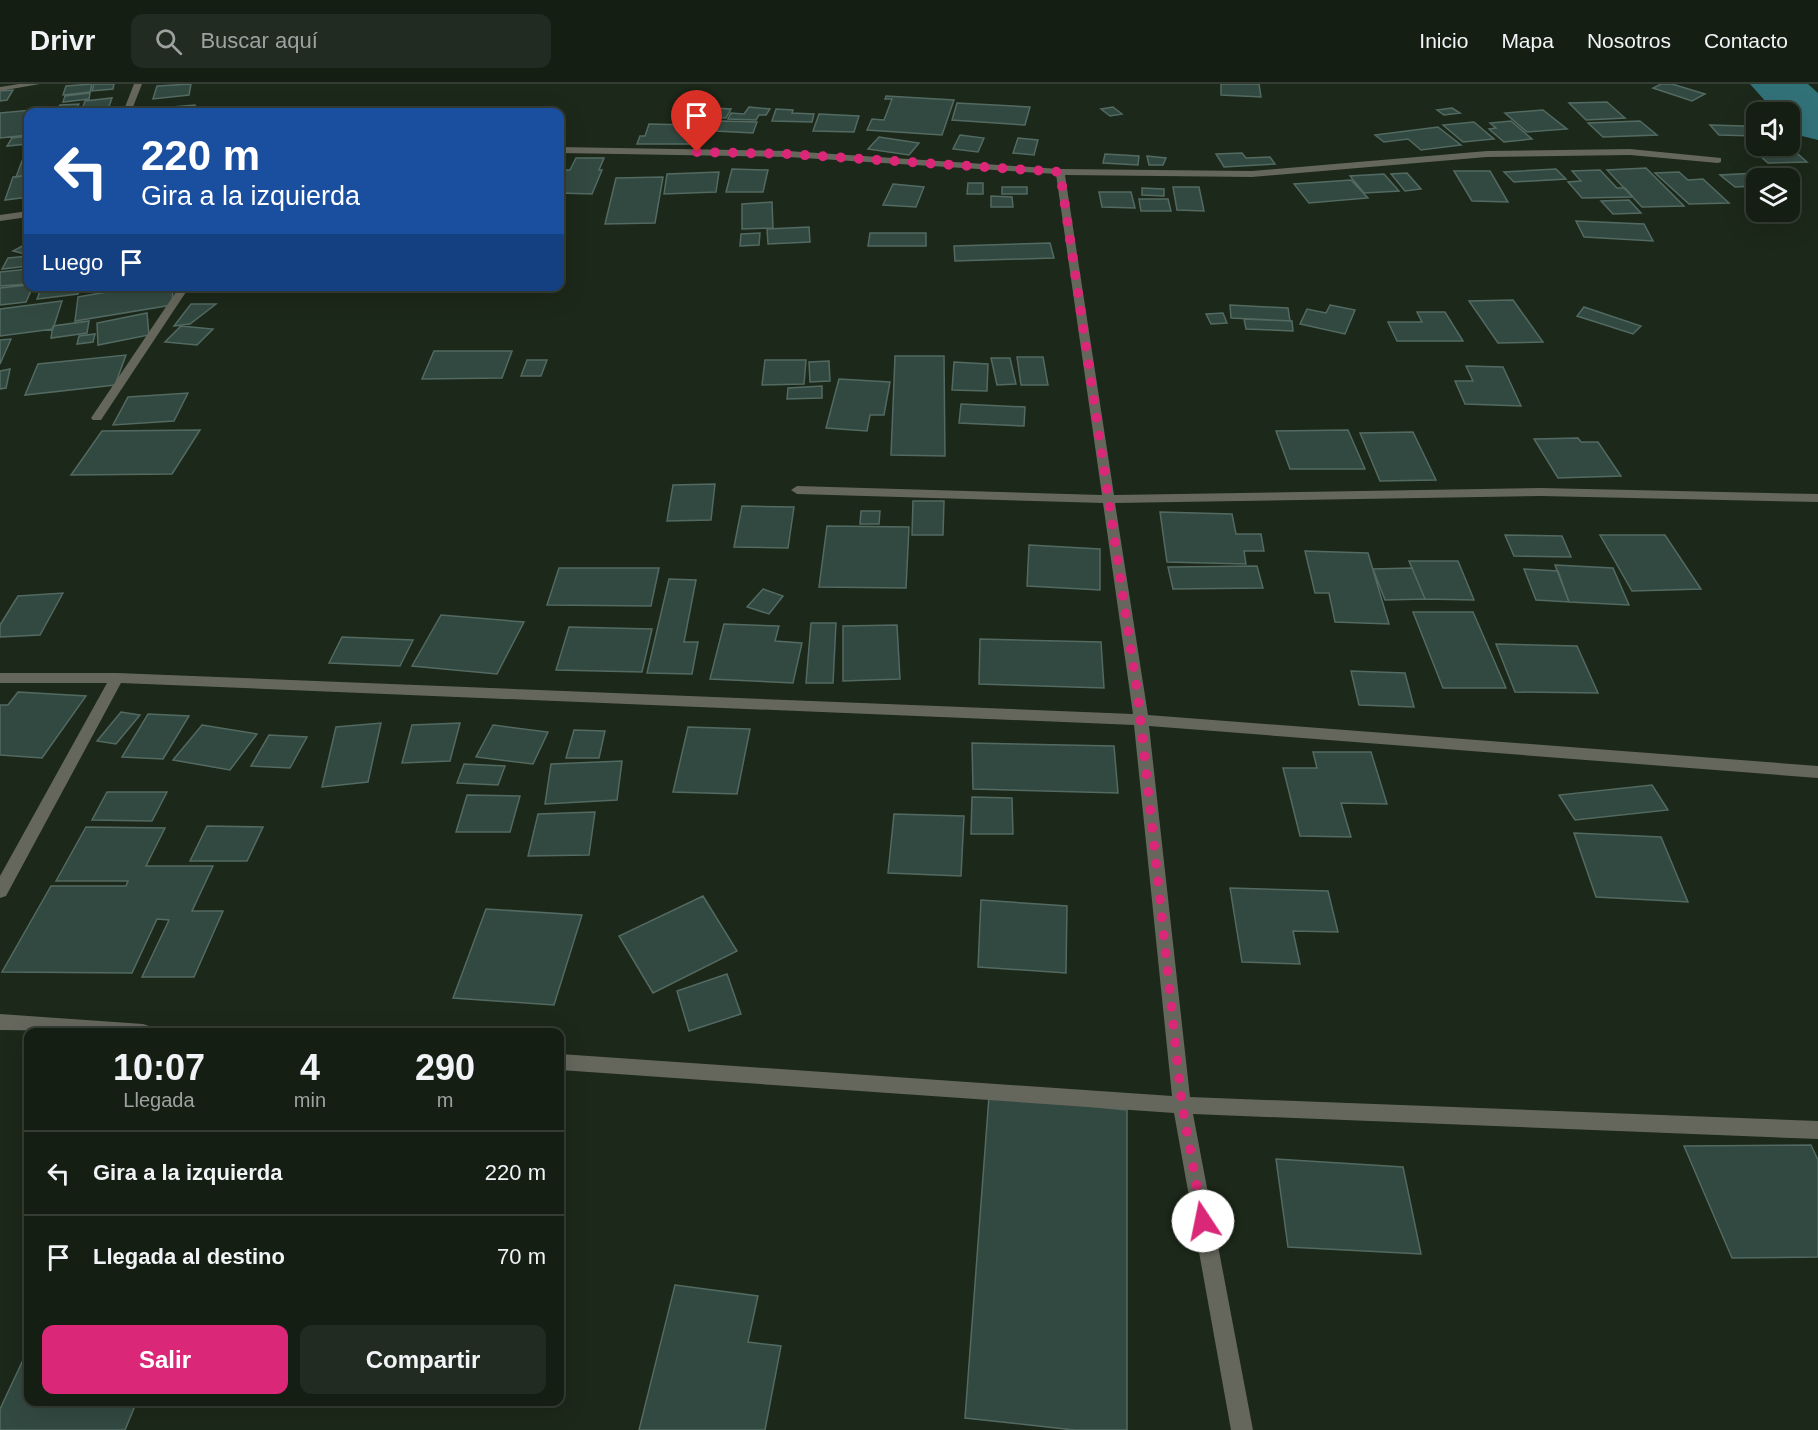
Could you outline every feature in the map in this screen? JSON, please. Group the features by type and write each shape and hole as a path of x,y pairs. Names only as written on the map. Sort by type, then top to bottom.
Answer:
{"street":[{"path":"0,89 36,84"},
{"path":"129,108 138,84"},
{"path":"564,150 788,154 1060,172 1252,174 1510,154 1630,152 1718,160"},
{"path":"1060,172 1141,720 1182,1105 1242,1430"},
{"path":"0,218 24,215"},
{"path":"97,418 182,291"},
{"path":"797,490 1110,499 1541,492 1818,498"},
{"path":"0,678 117,678 1141,720 1818,772"},
{"path":"0,891 117,678"},
{"path":"0,1022 86,1028"},
{"path":"564,1062 1182,1105 1818,1130"}],"building":[{"path":"92,84 90,92 63,95 66,86"},
{"path":"94,84 114,84 113,89 92,91"},
{"path":"191,84 189,95 153,99 157,86"},
{"path":"1221,84 1259,84 1261,97 1221,95"},
{"path":"1661,84 1672,84 1705,94 1692,101 1653,88"},
{"path":"13,90 7,100 0,101 0,91"},
{"path":"90,93 89,99 63,102 65,96"},
{"path":"886,96 954,100 942,135 867,130 872,119 884,120 892,99 885,99"},
{"path":"112,98 108,108 82,108 85,101"},
{"path":"1607,102 1625,118 1586,120 1569,103"},
{"path":"957,103 1030,107 1025,125 952,120"},
{"path":"79,104 76,108 58,108 60,105"},
{"path":"195,105 194,108 159,108"},
{"path":"749,107 770,109 766,115 759,115 756,120 728,119 731,113 744,114"},
{"path":"1113,107 1122,114 1110,116 1101,109"},
{"path":"713,108 731,109 726,118 708,117"},
{"path":"1452,108 1460,113 1444,115 1437,110"},
{"path":"776,109 793,110 792,113 814,114 812,122 772,121"},
{"path":"1543,110 1567,129 1527,132 1505,113"},
{"path":"24,111 24,135 0,138 0,113"},
{"path":"819,114 859,116 854,132 813,131"},
{"path":"721,121 757,122 753,133 716,131"},
{"path":"1511,121 1532,139 1504,142 1489,129 1496,128 1490,123"},
{"path":"1640,121 1657,135 1603,137 1588,123"},
{"path":"1474,122 1494,139 1463,142 1443,125"},
{"path":"649,124 708,126 706,135 695,134 692,144 637,144 640,136 645,136"},
{"path":"1710,125 1746,127 1746,136 1719,135"},
{"path":"1438,127 1461,145 1421,150 1408,139 1384,142 1375,135"},
{"path":"960,135 984,138 978,152 953,149"},
{"path":"24,136 24,144 7,146 12,138"},
{"path":"879,137 919,143 909,155 868,149"},
{"path":"1018,138 1038,140 1034,155 1013,153"},
{"path":"1242,153 1246,158 1270,157 1275,164 1224,167 1216,154"},
{"path":"1105,154 1139,156 1138,165 1103,163"},
{"path":"1147,156 1166,158 1163,165 1149,165"},
{"path":"1760,156 1800,156 1807,162 1768,163"},
{"path":"576,158 604,158 599,170 602,170 592,194 564,193 564,170 570,170"},
{"path":"24,161 24,176 16,177"},
{"path":"1646,168 1684,206 1642,207 1607,170"},
{"path":"732,169 768,170 763,192 726,192"},
{"path":"1556,169 1566,179 1514,182 1504,172"},
{"path":"1600,170 1617,188 1625,188 1633,197 1582,198 1568,182 1581,181 1572,171"},
{"path":"1454,171 1490,171 1508,202 1472,201"},
{"path":"719,172 716,192 664,194 667,174"},
{"path":"1679,172 1688,180 1703,179 1729,203 1689,204 1655,173"},
{"path":"1407,173 1421,189 1405,191 1391,174"},
{"path":"1384,174 1399,191 1364,193 1350,176"},
{"path":"1746,174 1746,186 1735,187 1720,175"},
{"path":"24,176 24,198 5,200 13,177"},
{"path":"663,177 655,223 605,224 616,178"},
{"path":"1351,180 1368,198 1309,203 1294,184"},
{"path":"968,183 983,183 983,194 967,194"},
{"path":"893,184 924,187 916,207 883,205"},
{"path":"1002,187 1027,187 1027,194 1002,194"},
{"path":"1173,187 1199,187 1204,211 1177,210"},
{"path":"1142,188 1164,189 1164,196 1142,195"},
{"path":"1099,192 1131,192 1135,208 1102,207"},
{"path":"991,196 1012,197 1013,207 991,207"},
{"path":"1139,199 1168,199 1171,211 1141,211"},
{"path":"1629,200 1641,213 1613,214 1601,201"},
{"path":"772,202 773,228 742,229 742,204"},
{"path":"1576,221 1644,224 1653,241 1584,237"},
{"path":"809,227 810,242 768,244 767,229"},
{"path":"760,233 759,245 740,246 741,234"},
{"path":"870,233 926,233 926,246 868,246"},
{"path":"1050,243 1054,258 955,261 954,246"},
{"path":"24,245 24,254 13,251"},
{"path":"24,256 24,266 2,269 8,258"},
{"path":"24,269 24,284 0,286 0,272"},
{"path":"24,285 24,291 31,291 26,302 0,305 0,288"},
{"path":"40,291 79,291 78,294 37,299"},
{"path":"113,291 173,291 172,305 75,321 78,297"},
{"path":"1513,300 1543,342 1498,343 1469,301"},
{"path":"62,301 53,329 0,336 0,309"},
{"path":"191,304 216,304 190,324 174,326"},
{"path":"1230,305 1288,308 1290,321 1231,318"},
{"path":"1330,305 1355,310 1345,334 1300,324 1307,309 1326,313"},
{"path":"1584,307 1641,326 1633,334 1577,316"},
{"path":"1417,312 1445,312 1463,341 1397,341 1388,322 1422,322"},
{"path":"147,313 149,335 98,345 97,323"},
{"path":"1223,313 1227,323 1211,324 1206,314"},
{"path":"1244,319 1292,321 1293,331 1246,329"},
{"path":"89,321 87,333 51,338 53,326"},
{"path":"181,326 213,329 197,345 165,342"},
{"path":"95,334 93,342 77,344 79,336"},
{"path":"11,339 0,364 0,340"},
{"path":"434,351 512,351 502,378 422,379"},
{"path":"126,355 115,385 25,395 38,364"},
{"path":"895,356 944,356 945,456 891,455"},
{"path":"1017,357 1043,357 1048,385 1021,385"},
{"path":"991,358 1010,358 1016,384 997,385"},
{"path":"527,360 547,360 541,376 521,376"},
{"path":"765,360 806,360 804,384 762,385"},
{"path":"829,361 830,381 810,382 809,362"},
{"path":"954,362 988,364 987,391 952,390"},
{"path":"1466,366 1503,367 1521,406 1465,404 1455,381 1473,381"},
{"path":"10,369 6,388 0,389 0,371"},
{"path":"839,379 890,382 884,415 870,415 867,431 826,428"},
{"path":"822,386 822,398 787,399 788,388"},
{"path":"188,393 174,421 113,425 128,397"},
{"path":"961,404 1025,407 1024,426 959,423"},
{"path":"200,430 172,474 71,475 102,431"},
{"path":"1348,430 1365,469 1290,469 1276,431"},
{"path":"1413,432 1436,480 1380,481 1360,433"},
{"path":"1578,438 1581,442 1598,442 1621,476 1558,478 1534,439"},
{"path":"715,484 711,520 667,521 673,485"},
{"path":"913,501 944,501 943,535 912,535"},
{"path":"742,506 794,507 788,548 734,547"},
{"path":"861,511 880,511 879,524 860,524"},
{"path":"1160,512 1232,514 1236,534 1261,534 1264,551 1244,551 1246,564 1167,562"},
{"path":"827,526 909,527 906,588 819,587"},
{"path":"1505,535 1562,536 1571,557 1514,556"},
{"path":"1600,535 1665,535 1701,589 1632,591"},
{"path":"1029,545 1100,549 1100,590 1027,586"},
{"path":"1305,551 1368,553 1389,624 1335,622 1329,593 1315,593"},
{"path":"1409,561 1458,561 1474,600 1425,599"},
{"path":"1555,565 1613,568 1629,605 1569,602"},
{"path":"1257,566 1263,588 1173,589 1168,567"},
{"path":"559,568 659,568 651,606 547,605"},
{"path":"1412,568 1425,599 1385,600 1373,569"},
{"path":"1524,569 1558,571 1569,602 1536,600"},
{"path":"669,579 696,580 684,642 698,642 692,674 647,673"},
{"path":"763,589 783,596 769,614 747,607"},
{"path":"63,593 40,635 0,637 0,625 18,596"},
{"path":"1413,612 1473,612 1506,688 1443,688"},
{"path":"441,615 524,622 497,674 412,666"},
{"path":"811,623 836,623 833,683 806,683"},
{"path":"724,624 779,626 775,641 802,643 793,683 710,679"},
{"path":"897,625 900,679 843,681 843,626"},
{"path":"569,627 652,629 642,672 556,670"},
{"path":"342,637 413,640 400,666 329,663"},
{"path":"980,639 1101,642 1104,688 979,684"},
{"path":"1496,644 1577,646 1598,693 1515,692"},
{"path":"1351,671 1405,673 1414,707 1359,705"},
{"path":"18,692 86,696 42,758 0,755 0,705 8,705"},
{"path":"121,712 140,715 116,744 97,741"},
{"path":"148,714 189,716 163,759 122,757"},
{"path":"381,723 368,782 322,787 336,727"},
{"path":"460,723 450,761 402,763 412,725"},
{"path":"202,725 257,734 230,770 173,760"},
{"path":"493,725 548,732 533,764 476,757"},
{"path":"688,727 750,729 737,794 673,792"},
{"path":"574,730 605,731 599,758 566,758"},
{"path":"269,735 307,737 290,768 251,766"},
{"path":"972,743 1114,746 1118,793 973,789"},
{"path":"1313,752 1371,752 1387,804 1341,803 1351,837 1300,836 1283,768 1317,768"},
{"path":"622,761 617,800 545,804 551,764"},
{"path":"464,764 505,766 498,785 457,783"},
{"path":"1652,785 1668,810 1575,820 1559,795"},
{"path":"107,792 167,792 152,821 92,820"},
{"path":"467,795 520,796 510,832 456,832"},
{"path":"972,797 1012,798 1013,834 971,834"},
{"path":"595,812 589,855 528,856 538,814"},
{"path":"894,814 964,816 961,876 888,873"},
{"path":"207,826 263,827 247,861 190,861"},
{"path":"86,827 165,828 146,866 213,866 192,911 223,911 194,977 142,977 169,920 157,919 132,973 2,972 51,886 126,886 128,881 56,881"},
{"path":"1574,833 1661,837 1688,902 1596,897"},
{"path":"1230,888 1328,891 1338,932 1293,931 1300,964 1242,962"},
{"path":"703,896 737,951 653,993 619,936"},
{"path":"981,900 1067,906 1066,973 978,967"},
{"path":"486,909 582,915 554,1005 453,998"},
{"path":"727,974 741,1014 689,1031 677,991"},
{"path":"989,1096 1127,1110 1127,1430 1074,1430 965,1418"},
{"path":"1811,1145 1818,1160 1818,1257 1732,1258 1684,1146"},
{"path":"1276,1159 1403,1167 1421,1254 1288,1247"},
{"path":"675,1285 758,1296 748,1342 781,1346 765,1430 639,1430"},
{"path":"23,1360 24,1406 135,1406 125,1430 0,1430 0,1409"}],"waterway":[{"path":"1777,84 1818,123"}],"route":[{"path":"697,152 788,154 1060,172 1141,720 1182,1105 1203,1221"}]}
